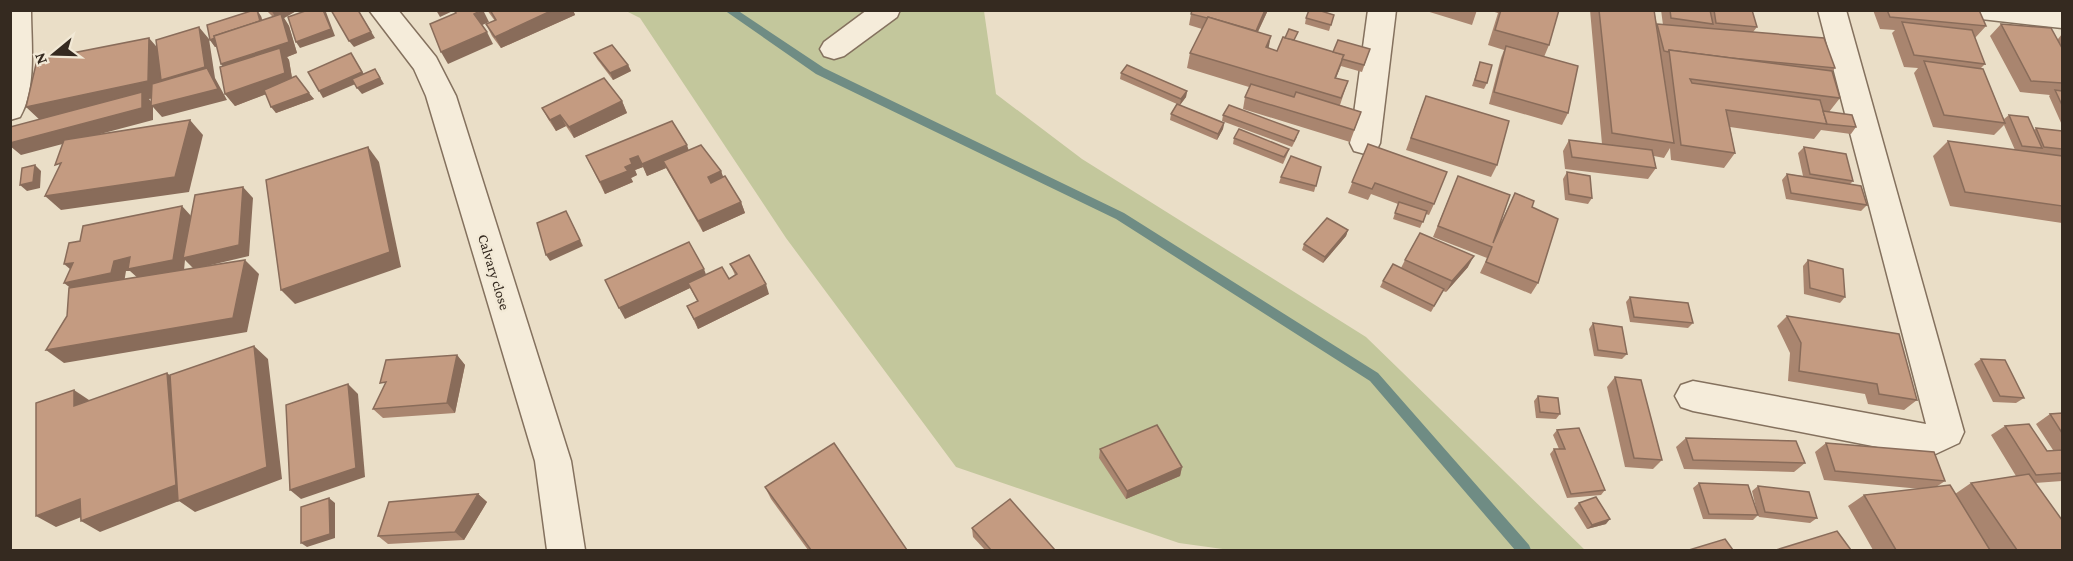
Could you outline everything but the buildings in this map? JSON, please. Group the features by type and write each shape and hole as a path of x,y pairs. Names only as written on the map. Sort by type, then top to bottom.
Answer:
{"street":[{"path":"10,109 16,72 17,10"},
{"name":"Calvary close","path":"382,10 426,64 441,96 553,461 566,550"},
{"path":"834,49 887,10"},
{"path":"1365,144 1382,10"},
{"path":"1693,396 1929,441 1946,432 1904,266 1832,10"},
{"path":"1981,10 2062,19"}],"green space":[{"path":"626,11 984,11 996,94 1082,159 1366,337 1585,550 1230,550 1179,543 956,467 786,238 640,18"}],"waterway":[{"path":"729,10 820,71 1120,216 1374,377 1524,550"}]}
